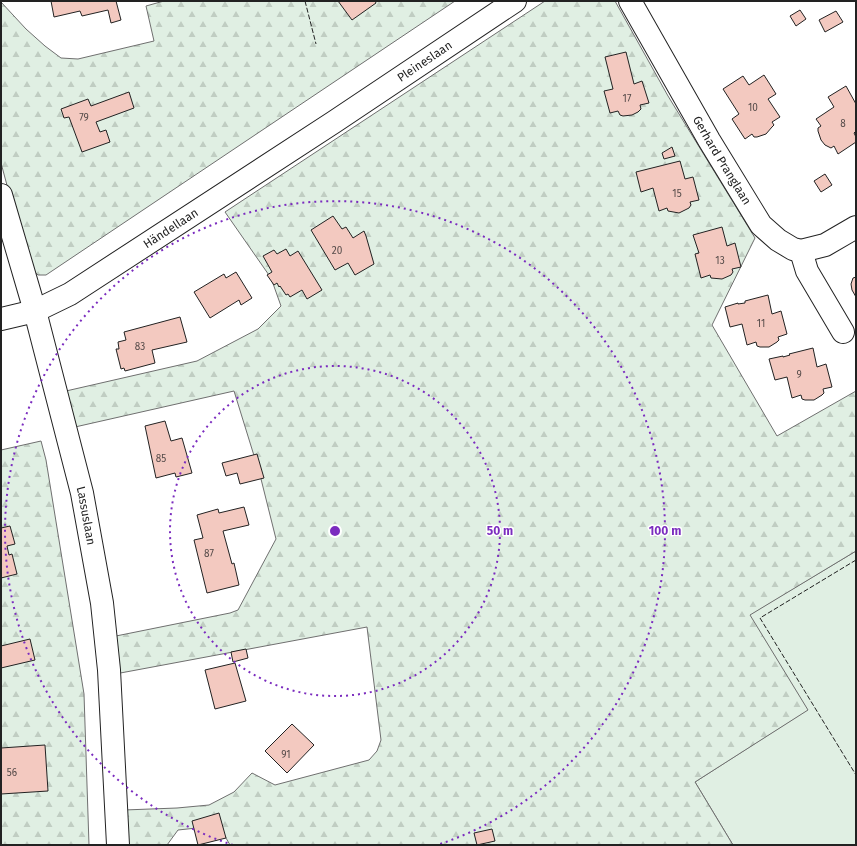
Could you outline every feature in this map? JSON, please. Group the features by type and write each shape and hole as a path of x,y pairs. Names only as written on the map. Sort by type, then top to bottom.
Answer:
{"street":[{"name":"Pleineslaan","path":"334,122 516,1"},
{"name":"Gerhard Pranglaan","path":"630,1 709,140 762,224 778,240 793,249 801,251"},
{"name":"Händellaan","path":"1,319 35,311 70,294 334,122"},
{"name":"Lassuslaan","path":"1,196 35,311 82,493 102,603 109,670 118,845"},
{"path":"843,332 807,271 801,251 825,245 856,227"}],"green space":[{"path":"164,1 455,1 46,275 38,275 29,267 1,163 1,2 26,29 61,58 78,59 154,41 146,6"},
{"path":"545,1 615,1 668,96 755,238 712,325 777,436 856,391 856,551 750,615 808,710 695,782 733,845 230,845 222,831 206,827 178,830 167,845 125,845 124,810 209,805 234,792 252,773 275,785 369,760 377,751 381,740 367,627 115,674 111,637 230,613 238,610 276,539 260,475 234,391 75,427 66,391 197,361 258,329 281,306 271,278 225,212"},
{"path":"41,441 46,460 84,694 89,845 1,845 1,450"},
{"path":"856,551 856,845 733,845 695,782 807,710 749,615"}],"building":[{"path":"51,1 116,1 121,20 111,23 108,10 82,16 80,11 54,17"},
{"path":"338,1 375,1 376,3 352,20"},
{"path":"800,10 806,19 796,26 790,16"},
{"path":"836,11 843,22 825,32 819,20"},
{"path":"626,52 634,84 642,81 649,103 640,105 641,109 632,115 623,116 620,115 618,111 610,113 604,91 613,89 605,57"},
{"path":"764,75 776,94 768,99 780,117 772,122 774,125 766,134 754,137 752,134 745,139 732,119 739,114 723,89 743,76 749,85"},
{"path":"846,86 856,104 856,131 854,133 856,142 838,154 834,146 831,148 825,145 821,140 818,128 821,126 816,119 834,107 828,97"},
{"path":"129,92 134,108 96,122 100,132 106,130 110,142 82,152 69,117 64,118 61,109 88,99 91,106"},
{"path":"672,147 675,156 664,159 662,153"},
{"path":"680,161 685,179 693,177 699,200 690,202 691,205 689,208 679,213 668,211 667,208 659,211 653,188 641,192 636,172"},
{"path":"825,174 832,185 821,192 814,181"},
{"path":"333,216 342,229 346,227 353,238 364,231 374,264 355,275 348,263 335,270 311,230"},
{"path":"722,227 727,246 735,243 741,267 732,269 733,272 731,275 722,279 711,278 710,275 701,278 695,254 699,253 693,235"},
{"path":"286,249 290,256 298,251 322,290 307,299 302,290 290,297 288,294 286,295 277,283 274,285 267,275 272,272 263,256 274,250 277,254"},
{"path":"236,272 252,298 241,305 239,300 210,318 194,292 224,274 226,278"},
{"path":"856,277 856,297 852,290 851,284 853,278"},
{"path":"768,295 772,314 781,311 787,334 778,337 779,340 769,347 757,346 756,342 747,345 742,324 730,327 725,307 738,303 745,303 745,301"},
{"path":"180,317 187,342 152,350 155,363 125,371 124,368 121,369 116,349 119,349 118,342 126,340 124,332"},
{"path":"813,348 817,367 826,364 832,387 823,389 824,393 814,400 802,399 801,395 792,398 787,377 775,380 769,359 783,357"},
{"path":"165,421 171,441 182,438 192,473 176,477 175,473 156,478 145,426"},
{"path":"257,454 264,478 240,484 237,473 226,476 222,463"},
{"path":"244,507 249,525 223,531 232,564 234,563 239,585 207,593 194,540 203,538 197,515 218,509 219,513"},
{"path":"10,526 15,544 7,546 9,555 12,554 17,574 1,578 1,528"},
{"path":"30,639 35,660 1,668 1,646"},
{"path":"246,649 248,658 233,662 231,652"},
{"path":"235,663 246,701 215,709 205,670"},
{"path":"292,724 314,745 287,773 265,751"},
{"path":"45,745 48,791 1,794 1,748"},
{"path":"219,813 226,838 198,845 192,821"},
{"path":"492,829 495,841 477,845 474,833"}],"fence":[{"path":"305,1 316,44"},
{"path":"856,560 760,618 856,775"}]}
